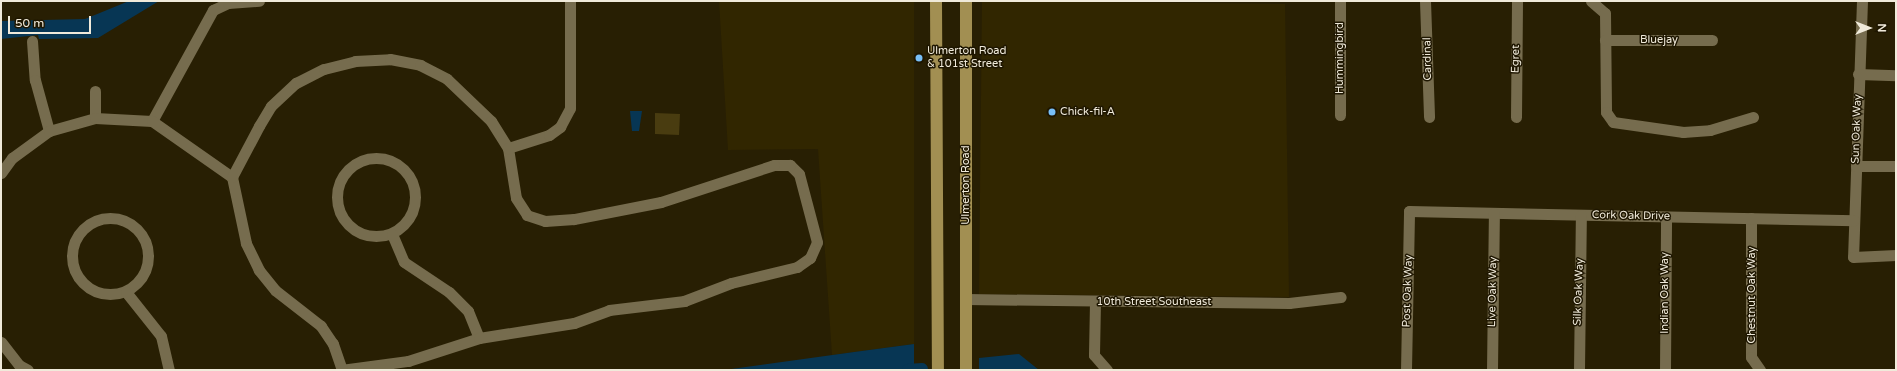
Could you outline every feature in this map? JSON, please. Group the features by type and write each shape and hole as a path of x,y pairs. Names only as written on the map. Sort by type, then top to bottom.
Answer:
{"main road":[{"path":"936,1 938,370"},
{"name":"Ulmerton Road","path":"966,1 966,370"}],"street":[{"path":"152,121 212,10 228,4 259,1"},
{"path":"508,148 549,135 567,118 570,108 570,1"},
{"name":"Hummingbird","path":"1340,1 1340,115"},
{"name":"Cardinal","path":"1425,1 1429,117"},
{"name":"Egret","path":"1516,117 1517,1"},
{"path":"1591,1 1605,13 1606,112 1613,122 1682,132 1710,130 1753,117"},
{"name":"Sun Oak Way","path":"1862,1 1858,74 1853,257 1896,255"},
{"name":"Bluejay","path":"1605,40 1712,40"},
{"path":"32,41 35,80 50,131"},
{"path":"390,59 420,65 447,79 492,120 508,148 516,198 527,215 545,221 574,219 661,202 774,165 790,165 799,174 817,242 810,258 797,267 731,283 684,301 609,310 574,323 479,338 408,361 341,370 333,344 321,326 274,290 259,270 246,243 232,177 271,106 296,83 324,69 355,61 390,59"},
{"path":"1858,74 1896,75"},
{"path":"95,91 95,118"},
{"path":"1,174 12,158 50,131 95,118 152,121 232,177"},
{"path":"377,158 394,162 408,173 413,184 415,207 406,223 392,234 375,237 364,234 345,221 338,205 338,187 346,172 360,161 377,158"},
{"path":"1856,166 1896,166"},
{"name":"Cork Oak Drive","path":"1409,212 1854,220"},
{"name":"Post Oak Way","path":"1406,370 1409,212"},
{"name":"Live Oak Way","path":"1492,370 1494,213"},
{"name":"Silk Oak Way","path":"1579,370 1582,215"},
{"name":"Indian Oak Way","path":"1665,370 1666,216"},
{"path":"101,218 117,218 132,224 145,242 147,268 139,282 126,292 110,295 94,292 81,283 73,269 71,253 76,237 86,225 101,218"},
{"name":"Chestnut Oak Way","path":"1751,218 1751,357 1760,370"},
{"path":"392,234 404,262 449,292 468,311 479,338"},
{"path":"126,292 161,336 169,370"},
{"name":"10th Street Southeast","path":"966,299 1095,302 1289,303 1341,297"},
{"path":"1095,302 1094,354 1107,370"},
{"path":"1,342 20,368"}],"shaded area":[{"path":"719,1 914,1 914,344 832,355 818,149 728,150"},
{"path":"982,1 1285,4 1289,297 979,294"},
{"path":"655,113 680,114 679,135 655,134"}],"water":[{"path":"129,1 159,1 98,38 39,39 38,35 1,39 1,21 85,19"},
{"path":"630,111 642,111 639,131 632,131"},
{"path":"914,344 914,370 724,370 854,352"},
{"path":"1019,354 1039,370 979,370 979,358"}],"waterway":[{"path":"908,370 922,369"}],"place":[{"name":"Ulmerton Road & 101st Street","path":"919,58"},
{"name":"Chick-fil-A","path":"1052,112"}]}
